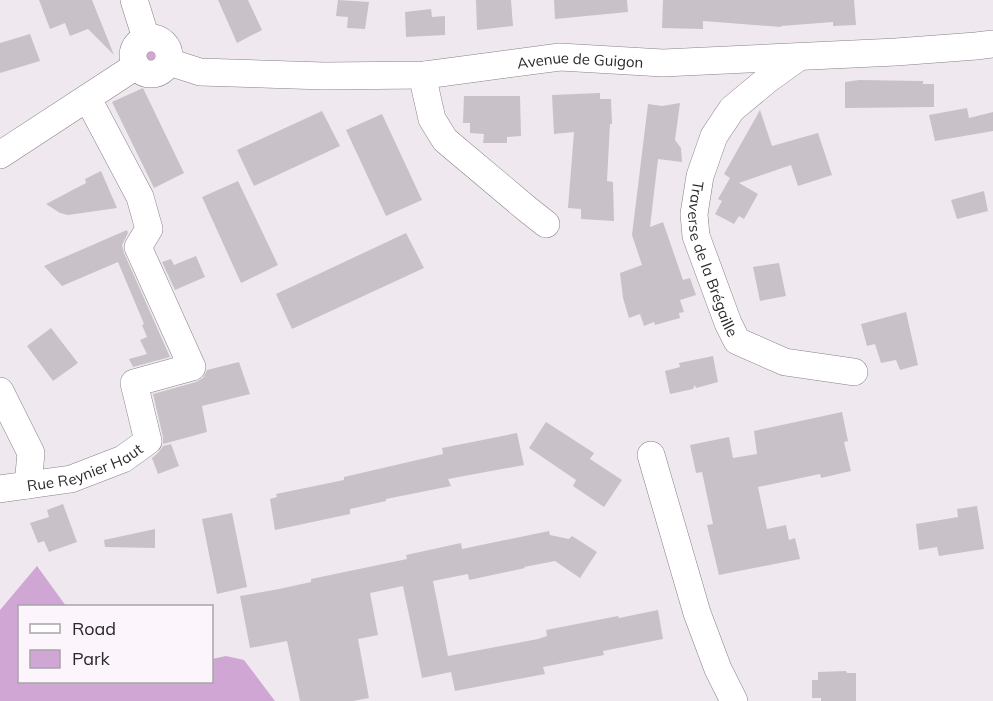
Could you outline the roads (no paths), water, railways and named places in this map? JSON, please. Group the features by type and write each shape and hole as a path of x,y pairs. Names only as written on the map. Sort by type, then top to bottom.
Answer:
{"street":[{"path":"134,0 146,38"},
{"path":"155,37 167,46 170,54 169,62 162,71 151,74 140,70 136,66 134,49 141,40 155,37"},
{"name":"Avenue de Guigon","path":"169,62 200,72 324,76 425,75 560,57 663,63 799,57 993,44"},
{"name":"Traverse de la Brégaille","path":"799,57 732,109 714,135 700,176 694,214 696,236 728,323 737,341 785,362 854,372"},
{"path":"0,155 136,66"},
{"path":"425,75 425,88 432,119 445,140 546,224"},
{"name":"Rue Reynier Haut","path":"0,489 71,479 123,459 148,441 135,383 192,367 138,247 150,229 140,197 88,99"},
{"path":"0,391 32,453 28,485"},
{"path":"651,455 697,613 718,669 735,701"}]}
